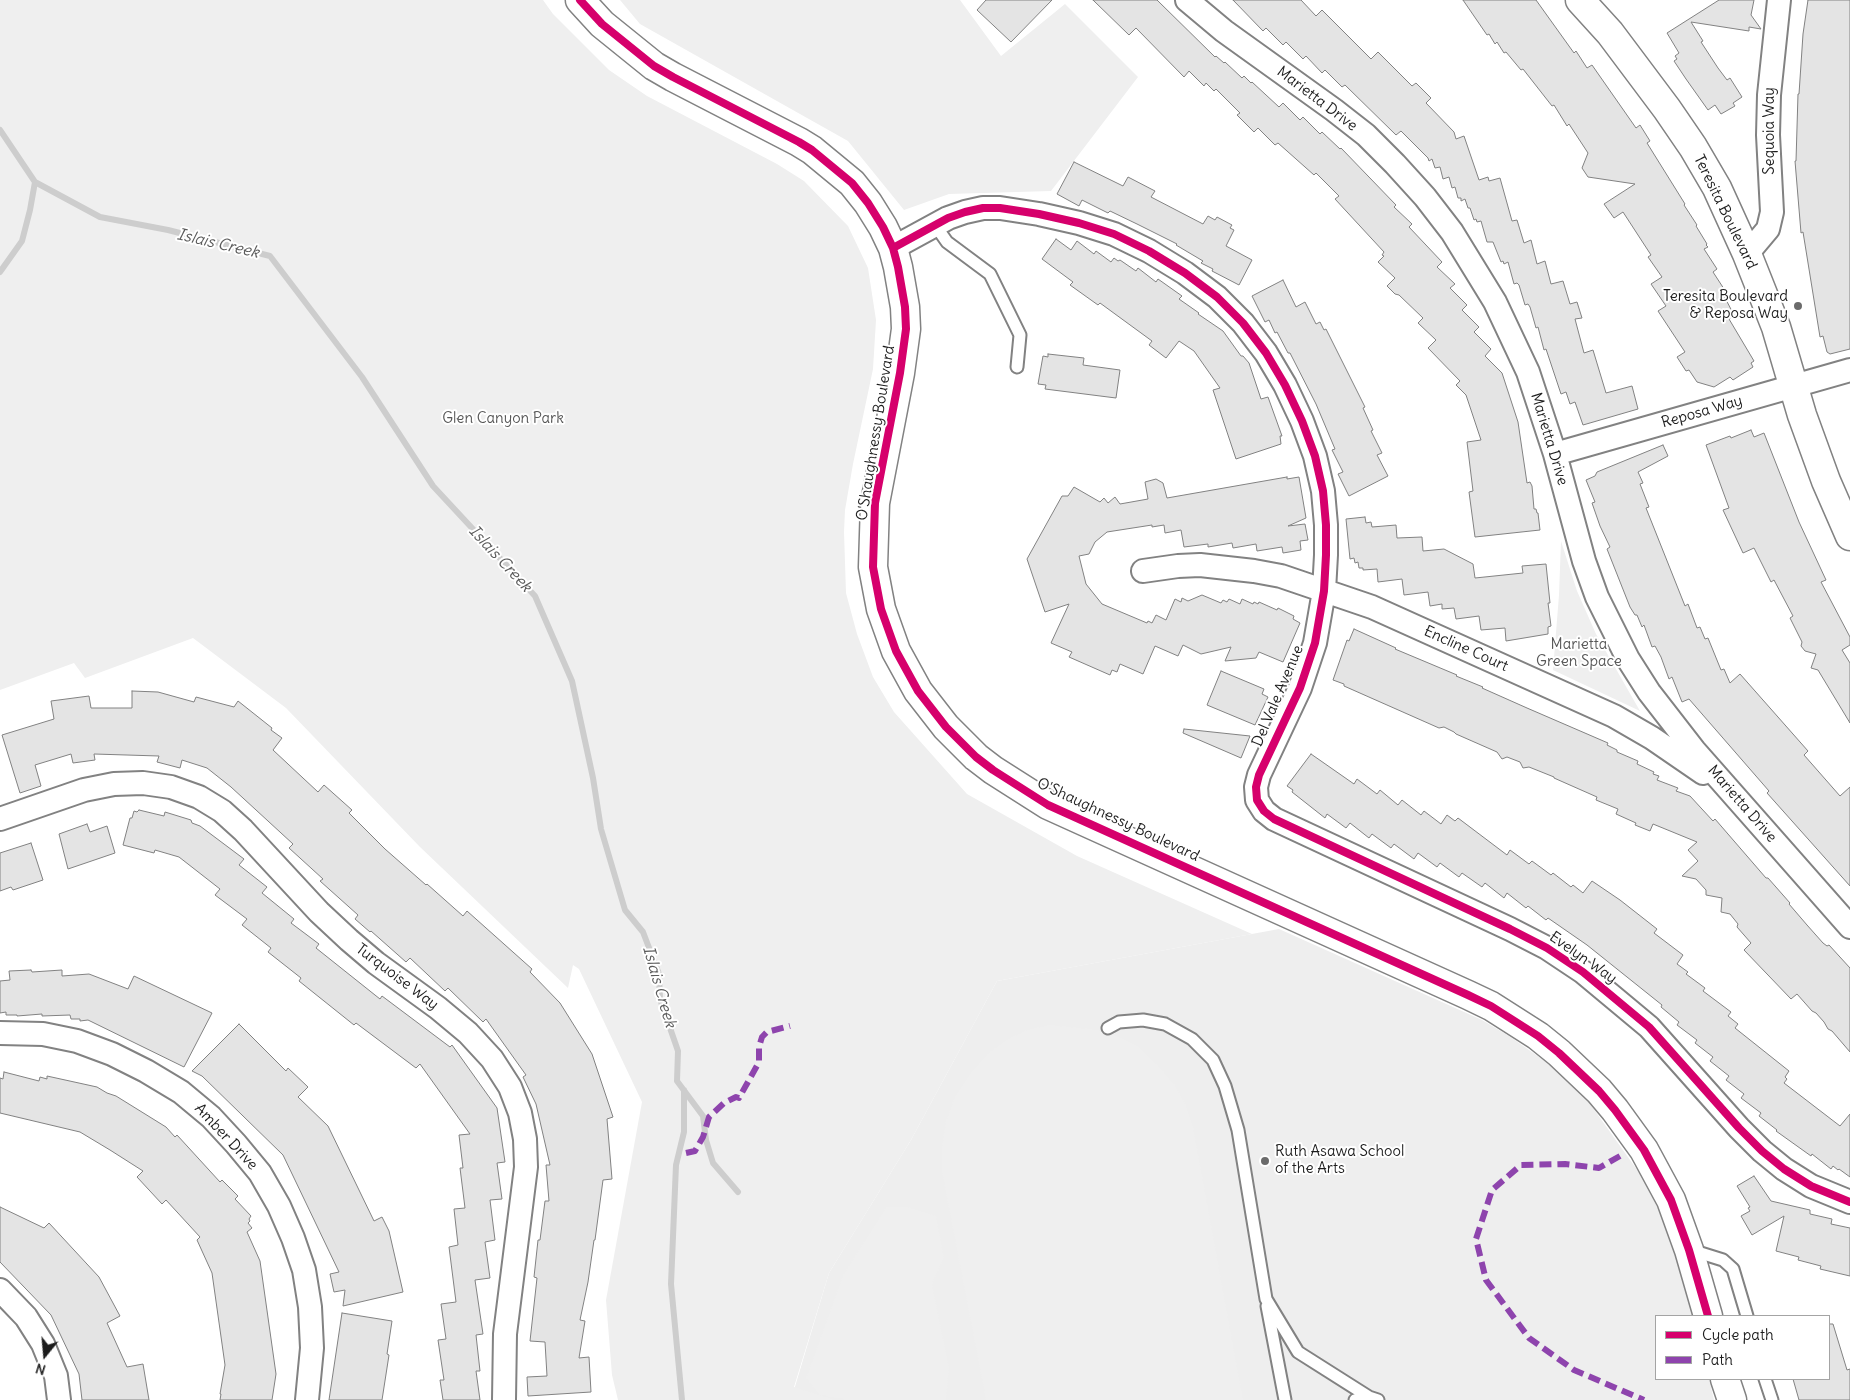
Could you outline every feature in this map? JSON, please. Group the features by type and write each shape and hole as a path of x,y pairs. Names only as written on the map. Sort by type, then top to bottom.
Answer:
{"main road":[{"name":"O'Shaughnessy Boulevard","path":"580,0 607,29 654,66 799,142 832,165 852,183 868,203 893,248 903,288 906,329 900,373 875,502 874,566 881,609 896,651 918,691 941,720 976,757 1010,782 1048,806 1468,995 1491,1006 1538,1036 1586,1078 1615,1110 1630,1129 1658,1174 1671,1200 1689,1250 1708,1315"},
{"name":"Teresita Boulevard","path":"1580,0 1640,71 1693,147 1717,188 1747,254 1776,328 1802,414 1823,472 1850,536"},
{"path":"1725,1380 1732,1400"}],"street":[{"name":"Marietta Drive","path":"1187,0 1224,31 1334,110 1378,147 1424,197 1452,232 1495,302 1528,372 1555,454 1584,561 1597,597 1628,659 1672,722 1755,820 1850,927"},
{"name":"Sequoia Way","path":"1747,254 1768,229 1772,212 1768,135 1769,96 1780,0"},
{"name":"Del Vale Avenue","path":"893,248 935,225 965,212 983,208 1000,208 1039,214 1079,223 1114,234 1149,251 1185,273 1217,297 1243,324 1266,353 1285,385 1302,421 1315,456 1323,491 1326,556 1324,590 1317,635 1309,665 1259,775 1256,787 1257,800"},
{"name":"Reposa Way","path":"1555,454 1850,370"},
{"name":"Encline Court","path":"1143,571 1178,566 1225,566 1281,576 1372,607 1614,716 1691,764 1724,790 1755,820"},
{"name":"Turquoise Way","path":"0,819 84,790 114,784 143,783 171,786 199,797 222,811 244,830 319,912 349,940 376,963 438,1008 468,1033 492,1058 510,1087 520,1114 525,1139 526,1167 505,1334 504,1400"},
{"name":"Evelyn Way","path":"1257,800 1264,811 1274,819 1510,929 1546,948 1583,972 1649,1027 1739,1128 1762,1151 1784,1169 1811,1186 1850,1202"},
{"name":"Amber Drive","path":"0,1033 43,1034 77,1041 112,1054 146,1071 181,1092 211,1117 236,1144 260,1173 279,1206 304,1270 310,1307 312,1348 307,1400"},
{"path":"0,1290 26,1317 40,1337 56,1376 59,1400"}],"lane":[{"path":"935,225 947,242 990,274 1020,335 1018,366"},
{"path":"1108,1028 1119,1022 1143,1020 1165,1024 1192,1039 1214,1060 1225,1086 1238,1130 1266,1300 1285,1400"},
{"path":"1689,1250 1723,1260 1733,1269 1747,1315"},
{"path":"1266,1300 1298,1352 1373,1398"},
{"path":"1765,1380 1772,1400"},
{"path":"1355,1400 1373,1398"}],"shaded area":[{"name":"Ruth Asawa School of the Arts","path":"1279,929 1482,1020 1549,1064 1588,1101 1645,1181 1668,1230 1693,1315 1655,1315 1655,1380 1709,1380 1714,1400 791,1400 829,1273 911,1140 997,981"}],"green space":[{"name":"Glen Canyon Park","path":"0,0 543,0 553,14 609,70 647,96 777,164 804,181 848,226 868,268 876,320 873,369 853,464 845,510 844,532 846,593 857,634 873,677 894,712 967,794 1077,856 1252,934 997,981 911,1140 829,1273 794,1387 819,1395 806,1378 843,1275 886,1207 907,1207 936,1216 944,1258 932,1284 949,1368 946,1400 849,1400 820,1395 833,1400 618,1400 612,1375 606,1300 642,1102 579,969 573,965 568,988 420,847 286,708 193,638 85,678 74,663 0,690"},
{"path":"620,0 960,0 1001,56 1065,4 1138,77 1051,191 949,194 904,210 848,141 640,24"},
{"name":"Marietta Green Space","path":"1561,541 1577,591 1596,634 1640,711 1553,670"},
{"path":"1050,1025 1097,1030 1119,1037 1139,1047 1175,1085 1186,1105 1193,1126 1243,1400 986,1400 942,1172 942,1147 946,1121 955,1096 971,1072 987,1054 1006,1040 1027,1030"}],"building":[{"path":"986,0 1052,0 1011,42 977,10"},
{"path":"1093,0 1157,0 1215,57 1225,62 1242,78 1244,76 1252,82 1279,107 1283,103 1300,120 1303,117 1320,134 1322,132 1341,148 1396,205 1394,207 1412,224 1409,227 1442,262 1437,267 1455,284 1450,288 1467,305 1462,310 1479,327 1474,332 1491,349 1485,356 1502,373 1518,422 1527,483 1530,482 1532,486 1534,509 1538,513 1540,530 1475,537 1469,492 1473,491 1467,442 1481,440 1466,395 1456,385 1460,381 1428,348 1436,340 1418,323 1423,318 1387,286 1395,278 1378,262 1384,256 1382,255 1384,252 1335,199 1339,196 1316,173 1314,175 1278,143 1275,145 1258,128 1254,132 1237,115 1240,113 1216,89 1214,91 1206,83 1204,86 1189,71 1184,77 1136,28 1129,35"},
{"path":"1233,0 1301,0 1316,16 1322,10 1371,59 1378,52 1412,86 1416,83 1431,98 1426,103 1454,132 1456,139 1464,136 1479,180 1488,177 1489,181 1500,178 1512,221 1517,220 1524,243 1531,240 1537,264 1545,261 1551,284 1563,281 1570,304 1577,302 1582,318 1575,319 1584,353 1593,350 1606,393 1632,386 1638,409 1583,425 1575,402 1570,404 1566,392 1561,394 1530,307 1528,304 1525,305 1519,285 1517,283 1514,284 1508,262 1504,264 1503,261 1501,262 1493,242 1487,242 1481,221 1477,222 1476,219 1474,220 1465,199 1461,201 1461,198 1458,198 1455,187 1452,188 1449,177 1443,179 1440,167 1435,168 1432,159 1429,161 1401,131 1396,135 1345,85 1342,87 1325,70 1322,73 1306,56 1303,59 1286,42 1283,45 1266,28 1263,31"},
{"path":"1463,0 1536,0 1574,53 1576,51 1587,68 1592,65 1636,128 1640,125 1650,141 1647,143 1685,204 1707,244 1708,247 1704,249 1717,269 1713,272 1726,292 1723,294 1734,315 1729,319 1754,361 1751,363 1753,367 1733,380 1730,377 1714,387 1697,382 1689,370 1686,371 1677,357 1685,352 1658,311 1666,306 1651,284 1662,277 1648,257 1651,255 1623,212 1614,218 1604,204 1635,184 1588,177 1582,168 1588,153 1569,124 1567,126 1554,105 1552,106 1523,69 1521,70 1506,52 1504,53 1497,42 1495,44 1489,34 1487,35"},
{"path":"1719,0 1754,0 1751,15 1761,29 1749,27 1749,31 1691,22 1718,68 1727,80 1730,78 1742,97 1733,103 1735,106 1721,114 1715,105 1708,110 1674,61 1677,59 1675,56 1679,53 1667,33"},
{"path":"1808,0 1850,0 1850,349 1830,354 1827,352 1823,336 1820,337 1803,232 1801,233 1795,161 1798,94"},
{"path":"1074,162 1123,186 1128,177 1155,191 1151,197 1203,224 1208,216 1215,220 1217,217 1232,225 1230,228 1234,230 1226,246 1252,260 1239,285 1212,271 1213,269 1201,263 1203,261 1177,244 1137,224 1110,211 1108,213 1082,200 1079,206 1057,194"},
{"path":"1056,239 1071,250 1077,241 1094,254 1096,251 1111,262 1114,258 1118,261 1120,260 1136,271 1138,268 1156,282 1158,279 1182,296 1179,299 1223,331 1241,356 1249,363 1261,399 1268,397 1282,436 1280,436 1281,444 1236,459 1213,390 1220,388 1194,351 1179,341 1166,358 1149,345 1152,341 1100,303 1098,305 1070,285 1073,282 1042,259"},
{"path":"1283,280 1296,307 1305,302 1316,324 1320,322 1324,330 1326,329 1365,407 1363,408 1373,430 1371,431 1382,453 1377,455 1388,476 1349,496 1338,474 1343,472 1332,450 1335,449 1316,404 1290,353 1288,353 1277,332 1275,333 1269,320 1265,322 1252,296"},
{"path":"1048,354 1084,358 1083,365 1120,370 1116,398 1045,389 1046,385 1038,384 1043,356 1048,357"},
{"path":"1751,430 1754,437 1764,433 1799,522 1826,580 1821,582 1850,637 1850,645 1842,650 1850,663 1850,723 1818,670 1811,668 1816,654 1805,651 1801,646 1802,642 1790,618 1793,616 1774,580 1771,582 1754,548 1743,553 1723,510 1729,508 1706,445"},
{"path":"1663,445 1668,456 1638,472 1643,483 1640,484 1649,507 1646,508 1685,606 1688,604 1697,628 1700,627 1705,639 1708,638 1721,670 1724,669 1730,683 1740,674 1808,751 1804,755 1840,796 1850,787 1850,886 1767,793 1769,791 1689,699 1682,702 1672,677 1669,679 1661,657 1655,646 1652,647 1644,625 1642,627 1637,615 1635,615 1630,607 1607,549 1610,547 1600,526 1592,503 1595,502 1586,480 1595,476 1597,472"},
{"path":"1287,477 1287,479 1299,477 1306,518 1288,526 1305,524 1308,540 1300,541 1301,550 1283,553 1282,547 1257,551 1256,544 1233,548 1232,543 1208,547 1208,544 1184,547 1181,530 1165,533 1164,525 1152,527 1152,525 1107,532 1095,542 1089,554 1079,556 1086,584 1102,604 1147,623 1148,621 1152,623 1156,615 1166,620 1175,599 1181,602 1182,598 1188,601 1202,595 1221,603 1223,600 1227,602 1229,599 1240,604 1242,599 1253,604 1254,602 1258,604 1259,602 1294,616 1293,619 1300,623 1283,662 1259,652 1256,658 1225,661 1231,647 1201,654 1183,645 1178,656 1155,646 1143,674 1120,664 1117,672 1112,670 1110,675 1069,657 1072,652 1051,643 1069,604 1045,612 1027,559 1062,496 1068,496 1074,487 1100,502 1104,498 1108,503 1115,497 1120,504 1148,499 1145,482 1156,479 1163,483 1167,498"},
{"path":"1365,517 1366,523 1371,522 1372,527 1396,525 1397,538 1422,537 1423,551 1444,549 1473,564 1475,578 1523,573 1522,566 1546,564 1551,626 1548,627 1548,634 1506,641 1505,628 1481,630 1479,616 1456,619 1454,608 1442,609 1442,604 1430,606 1428,592 1404,595 1402,579 1378,582 1377,569 1363,570 1363,568 1359,568 1358,562 1355,563 1354,558 1350,559 1346,519"},
{"path":"1354,629 1608,743 1607,745 1617,750 1617,752 1638,761 1637,764 1654,772 1653,774 1659,776 1657,780 1678,788 1676,791 1690,796 1713,821 1715,819 1823,943 1827,946 1829,945 1850,968 1850,1052 1797,994 1791,999 1744,950 1751,943 1737,927 1738,924 1730,914 1721,912 1722,898 1706,895 1706,890 1696,879 1682,876 1698,861 1688,850 1697,842 1653,824 1650,831 1635,825 1636,823 1616,814 1618,809 1596,800 1597,797 1529,767 1523,768 1520,762 1507,757 1502,759 1497,752 1444,727 1439,728 1333,680 1347,640 1349,641"},
{"path":"1221,671 1264,689 1262,694 1268,697 1255,725 1207,705"},
{"path":"132,691 158,692 194,702 196,697 234,707 238,701 282,738 273,750 318,792 324,785 352,810 349,813 385,849 463,916 467,911 532,969 530,972 560,1003 592,1054 613,1117 607,1119 612,1179 603,1180 595,1240 580,1320 585,1321 579,1358 589,1357 591,1392 528,1396 527,1377 547,1376 545,1342 530,1341 537,1278 534,1277 538,1240 540,1240 545,1201 549,1201 546,1165 550,1165 536,1104 523,1077 526,1075 486,1019 483,1022 448,988 445,991 410,958 406,962 355,919 358,915 320,881 323,879 289,848 293,844 231,787 207,768 182,760 180,768 157,762 159,756 94,754 95,760 73,763 71,754 35,765 41,786 20,793 2,735 54,719 51,701 89,696 91,708 132,708"},
{"path":"1184,729 1250,736 1241,758 1183,733"},
{"path":"1311,754 1354,784 1357,779 1377,794 1380,790 1398,805 1402,800 1421,815 1424,811 1441,824 1447,815 1455,821 1458,818 1507,855 1510,850 1529,864 1532,861 1551,875 1553,873 1571,887 1573,885 1583,893 1592,881 1657,929 1654,933 1683,955 1677,964 1688,972 1686,974 1705,988 1703,991 1731,1012 1728,1016 1738,1024 1735,1028 1789,1071 1784,1083 1840,1126 1850,1114 1850,1177 1833,1166 1831,1169 1812,1154 1811,1156 1776,1131 1759,1116 1761,1113 1741,1098 1744,1094 1726,1080 1729,1076 1710,1061 1713,1057 1695,1043 1697,1040 1677,1025 1679,1022 1661,1007 1662,1005 1587,945 1548,918 1546,920 1528,906 1526,908 1507,893 1504,898 1485,883 1482,887 1462,873 1459,877 1440,863 1437,867 1418,853 1414,859 1394,844 1391,848 1372,834 1369,838 1350,823 1346,828 1327,814 1325,818 1287,786"},
{"path":"139,810 164,816 165,812 191,820 192,823 200,826 244,859 239,865 267,887 262,893 294,919 291,923 319,944 316,948 380,999 382,996 450,1047 452,1045 497,1108 505,1162 497,1163 502,1199 490,1200 495,1240 485,1242 490,1278 475,1280 483,1334 476,1335 480,1371 476,1371 480,1400 443,1400 440,1380 444,1380 438,1340 446,1339 441,1304 456,1302 449,1247 458,1245 454,1209 465,1208 460,1168 463,1168 459,1135 470,1134 420,1064 416,1068 356,1023 354,1025 299,981 301,978 268,952 271,948 242,925 247,919 215,895 220,889 179,857 155,850 154,853 123,845 130,818 132,818 134,811 137,812"},
{"path":"87,824 90,832 107,826 115,853 68,869 59,834"},
{"path":"31,843 43,880 13,890 11,887 0,891 0,853"},
{"path":"31,970 32,972 62,970 62,976 89,974 128,989 134,976 212,1013 184,1067 88,1020 71,1019 70,1015 42,1016 42,1014 17,1016 6,1015 6,1012 0,1013 0,981 10,980 9,971"},
{"path":"239,1024 286,1071 288,1068 308,1087 298,1097 328,1126 374,1221 382,1217 389,1231 403,1292 343,1306 345,1290 334,1292 330,1274 339,1272 283,1155 202,1076 192,1071"},
{"path":"4,1072 39,1081 40,1077 47,1079 47,1076 97,1087 116,1096 166,1127 175,1137 177,1135 220,1182 222,1180 238,1196 235,1199 251,1216 248,1223 252,1228 247,1232 260,1261 276,1374 272,1400 220,1400 225,1365 212,1273 197,1240 200,1237 166,1200 162,1204 137,1177 143,1171 110,1150 80,1132 0,1113 0,1078 3,1079"},
{"path":"1754,1176 1771,1201 1810,1210 1810,1214 1832,1219 1831,1224 1850,1228 1850,1276 1820,1269 1821,1266 1798,1260 1799,1257 1776,1251 1784,1216 1752,1235 1741,1216 1750,1211 1748,1208 1750,1207 1737,1186"},
{"path":"0,1207 44,1228 49,1223 99,1277 120,1316 107,1323 127,1367 143,1364 149,1400 82,1400 79,1374 51,1315 0,1262"},
{"path":"342,1313 392,1321 382,1400 329,1400"},
{"path":"1830,1324 1833,1324 1847,1370 1850,1369 1850,1400 1799,1400 1793,1380 1830,1380"}],"waterway":[{"name":"Islais Creek","path":"0,130 35,182 100,217 168,230 270,256 362,377 433,486 535,596 572,681 593,778 601,829 625,910 643,932 659,974 660,999 678,1051 677,1081 703,1116 706,1140 713,1163 738,1192"},
{"path":"0,272 22,241 35,182"},
{"path":"682,1400 671,1284 676,1165 684,1132 684,1090"}],"marked path":[{"path":"686,1153 695,1151 703,1137 709,1117 724,1103 736,1097 739,1098 759,1062 759,1047 762,1037 767,1032 790,1026"},
{"path":"1620,1156 1599,1168 1565,1164 1521,1165 1492,1190 1476,1239 1486,1280 1529,1338 1574,1370 1644,1400"}],"cycle path":[{"path":"580,0 602,24 654,66 812,150 852,183 868,203 883,227 893,248 898,267 905,307 906,329 900,373 875,503 873,567 881,609 896,651 918,691 946,727 976,757 1048,805 1468,995 1491,1006 1538,1036 1599,1091 1644,1150 1671,1200 1689,1250 1708,1315"},
{"path":"893,248 948,218 983,208 1000,208 1079,223 1114,234 1149,251 1185,273 1217,297 1243,323 1266,353 1285,385 1302,421 1315,456 1323,491 1326,555 1324,591 1315,643 1300,688 1259,775 1256,787 1257,800 1264,811 1274,819 1510,929 1547,948 1583,972 1649,1027 1739,1128 1762,1151 1784,1169 1811,1186 1850,1202"}],"place":[{"name":"Teresita Boulevard & Reposa Way","path":"1798,306"},
{"name":"Ruth Asawa School of the Arts","path":"1265,1161"}]}
